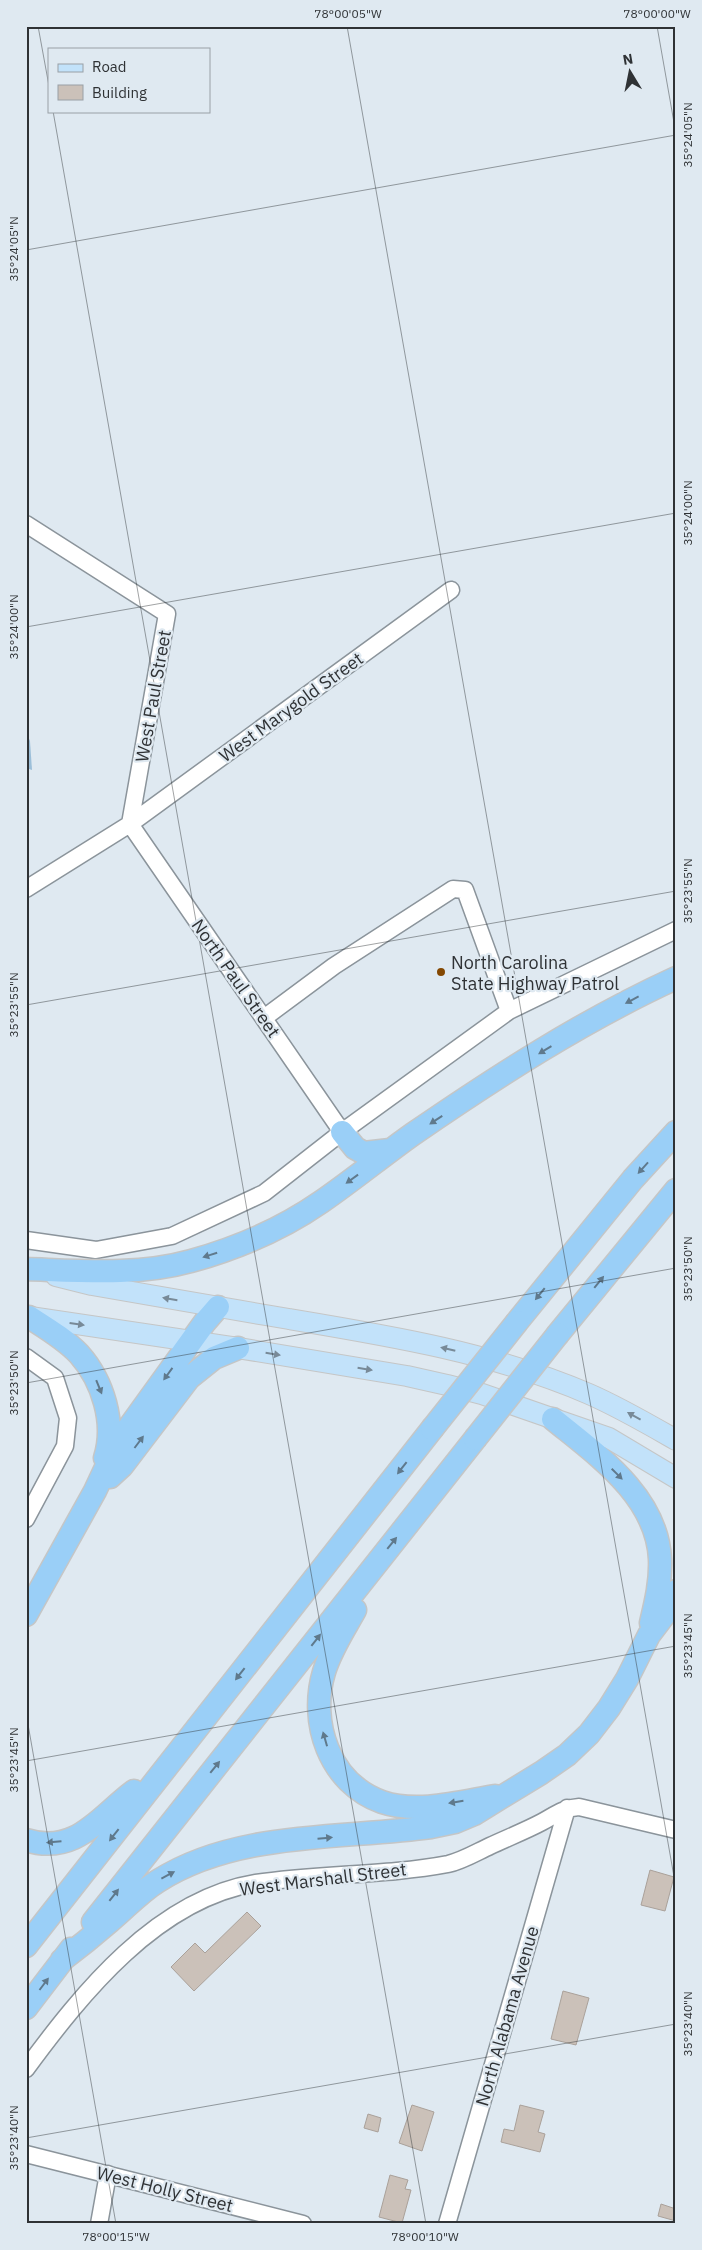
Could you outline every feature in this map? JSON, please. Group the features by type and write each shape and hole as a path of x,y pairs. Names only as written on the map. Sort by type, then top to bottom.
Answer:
{"highway":[{"path":"26,1269 112,1272 152,1269 190,1262 260,1237 321,1202 391,1150 476,1093 586,1024 676,978"},
{"path":"342,1132 356,1148 364,1153 391,1150"},
{"path":"26,1946 517,1322 633,1178 676,1132"},
{"path":"26,2008 376,1563 558,1334 676,1190"},
{"path":"26,1615 95,1492 117,1444 191,1341 218,1307"},
{"path":"28,1317 62,1338 91,1369 99,1386 106,1408 109,1431 106,1454 95,1492"},
{"path":"95,1492 122,1466 189,1378 214,1358 238,1348"},
{"path":"553,1420 619,1475 648,1516 660,1557 660,1578 649,1635"},
{"path":"376,1563 354,1611 330,1656 324,1673 320,1696 320,1713 329,1754 338,1769 351,1784 382,1802 425,1806 504,1794"},
{"path":"62,1960 110,1921 136,1896 159,1880 202,1859 274,1842 430,1827 454,1822 474,1814 560,1760 589,1734 609,1708 627,1679 649,1635 665,1614 675,1592"},
{"path":"26,1840 52,1843 75,1838 85,1833 128,1796 166,1769"}],"main road":[{"path":"26,1269 92,1285 400,1338 507,1365 589,1394 625,1411 676,1440"},
{"path":"28,1317 238,1348 447,1384 491,1396 553,1420 609,1438 676,1478"}],"street":[{"name":"West Paul Street","path":"26,524 168,614 130,824"},
{"name":"West Marygold Street","path":"26,889 130,824 451,590"},
{"name":"North Paul Street","path":"130,824 342,1132"},
{"path":"264,1018 334,966 454,889 465,890 509,1011"},
{"path":"26,1240 96,1250 172,1236 264,1192 342,1132 509,1011 676,930"},
{"path":"26,1357 55,1378 68,1418 65,1446 26,1519"},
{"path":"567,1808 580,1807 676,1830"},
{"name":"West Marshall Street","path":"26,2069 78,2002 106,1972 165,1922 196,1902 222,1892 255,1883 364,1874 451,1863 542,1822 567,1808"},
{"name":"North Alabama Avenue","path":"447,2224 567,1808"},
{"name":"West Holly Street","path":"26,2154 303,2224"},
{"path":"99,2224 108,2174"}],"shaded area":[{"path":"26,732 30,741 32,770 26,768"}],"building":[{"path":"650,1870 674,1877 665,1911 641,1905"},
{"path":"247,1912 261,1926 194,1991 171,1967 195,1943 205,1953"},
{"path":"563,1991 589,1998 576,2045 551,2039"},
{"path":"412,2105 434,2112 422,2151 399,2143"},
{"path":"520,2105 544,2111 538,2132 545,2134 540,2152 501,2142 504,2129 514,2131"},
{"path":"368,2114 381,2118 378,2132 364,2128"},
{"path":"390,2175 408,2180 405,2189 411,2190 402,2223 379,2217"},
{"path":"661,2204 676,2209 676,2221 658,2216"}],"place":[{"name":"North Carolina State Highway Patrol","path":"441,972"}]}
